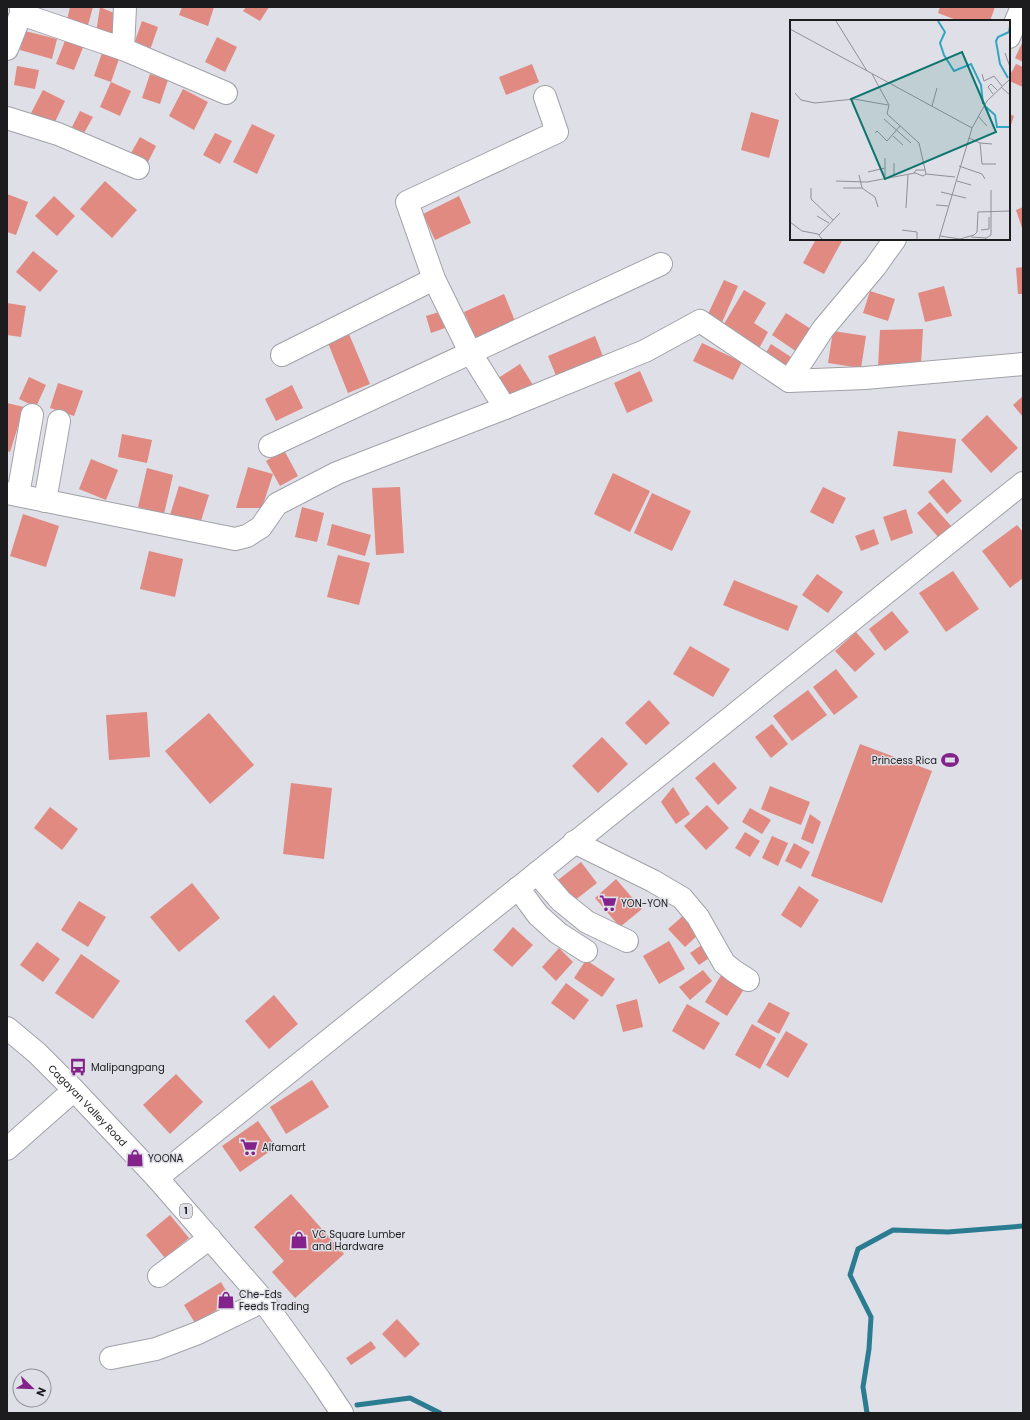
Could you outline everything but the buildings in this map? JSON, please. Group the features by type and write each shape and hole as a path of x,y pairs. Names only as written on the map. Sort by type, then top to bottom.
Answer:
{"main road":[{"path":"123,49 125,7"},
{"path":"1010,35 1022,7"},
{"path":"7,49 21,10 123,49 226,93"},
{"path":"505,408 470,352 434,279 407,202 557,132 545,97"},
{"path":"7,118 58,134 138,168"},
{"path":"789,381 823,329 894,240"},
{"path":"270,446 662,264"},
{"path":"282,355 434,279"},
{"path":"32,415 13,494 236,539 248,536 261,526 277,504 338,473 505,408 645,351 700,322 789,381 864,378 1023,364"},
{"path":"45,501 59,421"},
{"path":"157,1178 1023,483"},
{"path":"574,842 653,881 682,898 698,917 724,963 748,980"},
{"path":"537,873 561,901 587,922 627,941"},
{"path":"518,888 538,915 558,934 586,951"},
{"name":"Cagayan Valley Road","path":"7,1028 37,1053 74,1090 157,1178 210,1238 263,1301 342,1413"},
{"path":"7,1149 74,1090"},
{"path":"159,1276 210,1238"},
{"path":"111,1358 156,1350 198,1333 263,1301"}],"waterway":[{"path":"867,1413 863,1387 869,1349 871,1317 850,1275 858,1249 893,1230 948,1232 1023,1226"},
{"path":"357,1405 410,1398 440,1413"}],"place":[{"name":"Princess Rica","path":"950,760"},
{"name":"YON-YON","path":"608,903"},
{"name":"Malipangpang","path":"78,1067"},
{"name":"Alfamart","path":"249,1147"},
{"name":"YOONA","path":"135,1158"},
{"name":"VC Square Lumber and Hardware","path":"299,1240"},
{"name":"Che-Eds Feeds Trading","path":"226,1300"}]}
